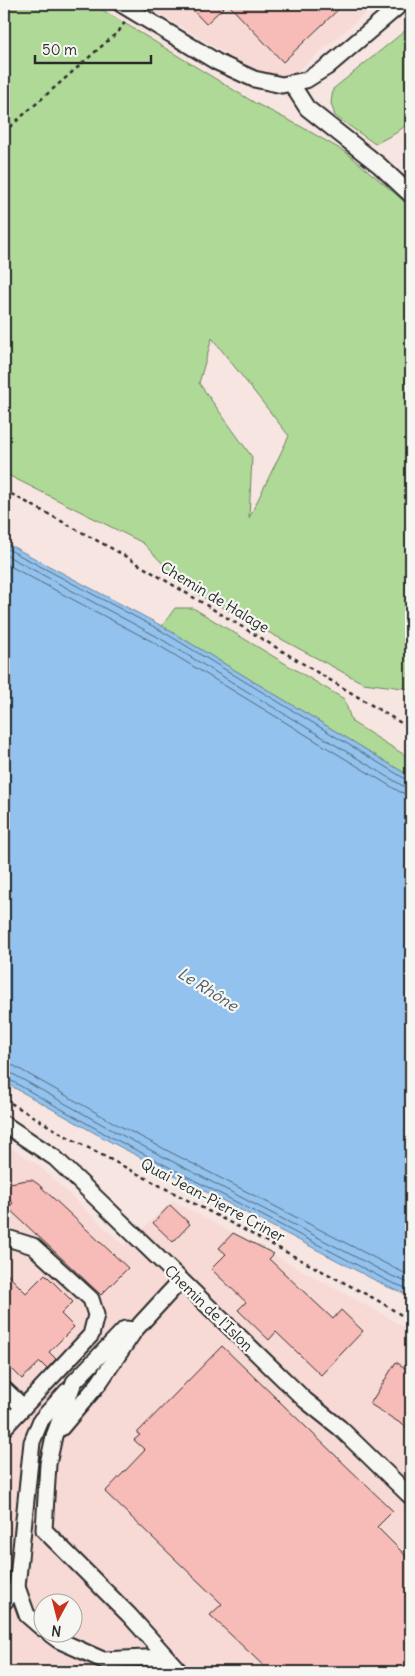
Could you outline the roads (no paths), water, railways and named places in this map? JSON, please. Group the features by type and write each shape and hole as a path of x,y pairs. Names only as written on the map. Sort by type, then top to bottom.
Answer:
{"street":[{"path":"127,7 217,62 254,79 282,85 306,80 327,67 401,4"},
{"path":"291,83 307,108 379,165 411,195"},
{"name":"Chemin de l'Islon","path":"4,1124 55,1158 304,1400 340,1428 411,1497"},
{"path":"4,1236 34,1246 91,1299 96,1315 91,1334 4,1428"},
{"path":"54,1436 99,1383 135,1330 181,1280"},
{"path":"32,1619 27,1615 17,1587 32,1442 41,1420 74,1382 125,1329 135,1330"},
{"path":"74,1382 54,1436 48,1464 44,1530 129,1616 180,1672"},
{"path":"4,1389 22,1407"},
{"path":"4,1602 17,1587"},
{"path":"67,1644 103,1660 166,1657"}],"water":[{"name":"Le Rhône","path":"4,542 162,626 411,777 411,1296 388,1287 109,1141 4,1082"}]}
